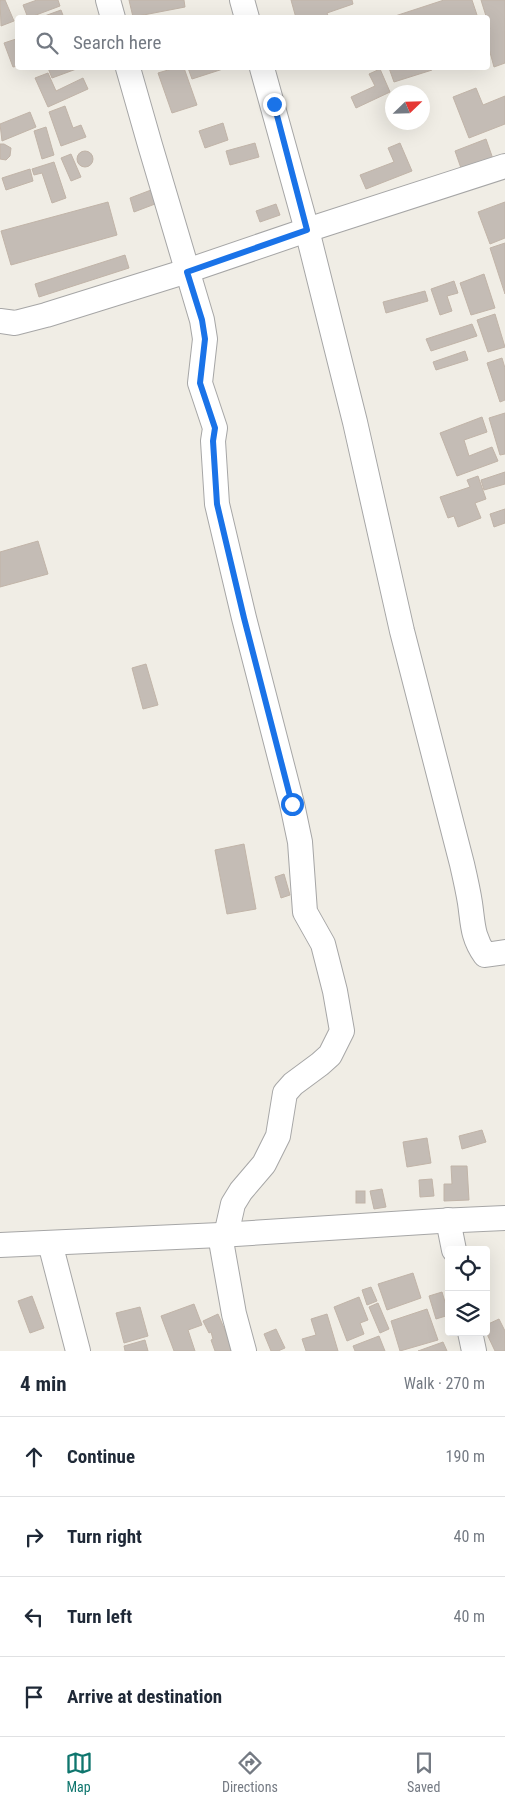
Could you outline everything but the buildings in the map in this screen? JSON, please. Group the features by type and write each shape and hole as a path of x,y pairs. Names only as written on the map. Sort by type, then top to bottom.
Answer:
{"street":[{"path":"108,0 112,15"},
{"path":"242,0 246,15"},
{"path":"129,70 202,320 205,339 200,383 215,428 213,441 217,504 292,804 300,842 305,912 323,944 342,1031 330,1055 293,1084 285,1093 278,1136 264,1164 233,1204 223,1235 234,1314 244,1351"},
{"path":"263,70 307,230 356,422 402,631 462,864 474,934 479,947 485,955 505,952"},
{"path":"0,321 14,323 46,315 187,272 307,230 505,166"},
{"path":"0,1245 223,1235 505,1218"},
{"path":"448,1220 453,1246"},
{"path":"50,1243 78,1351"},
{"path":"471,1336 474,1351"}],"route":[{"path":"274,104 307,230 187,272 196,296 205,339 200,383 215,428 213,458 217,504 292,804"}]}
